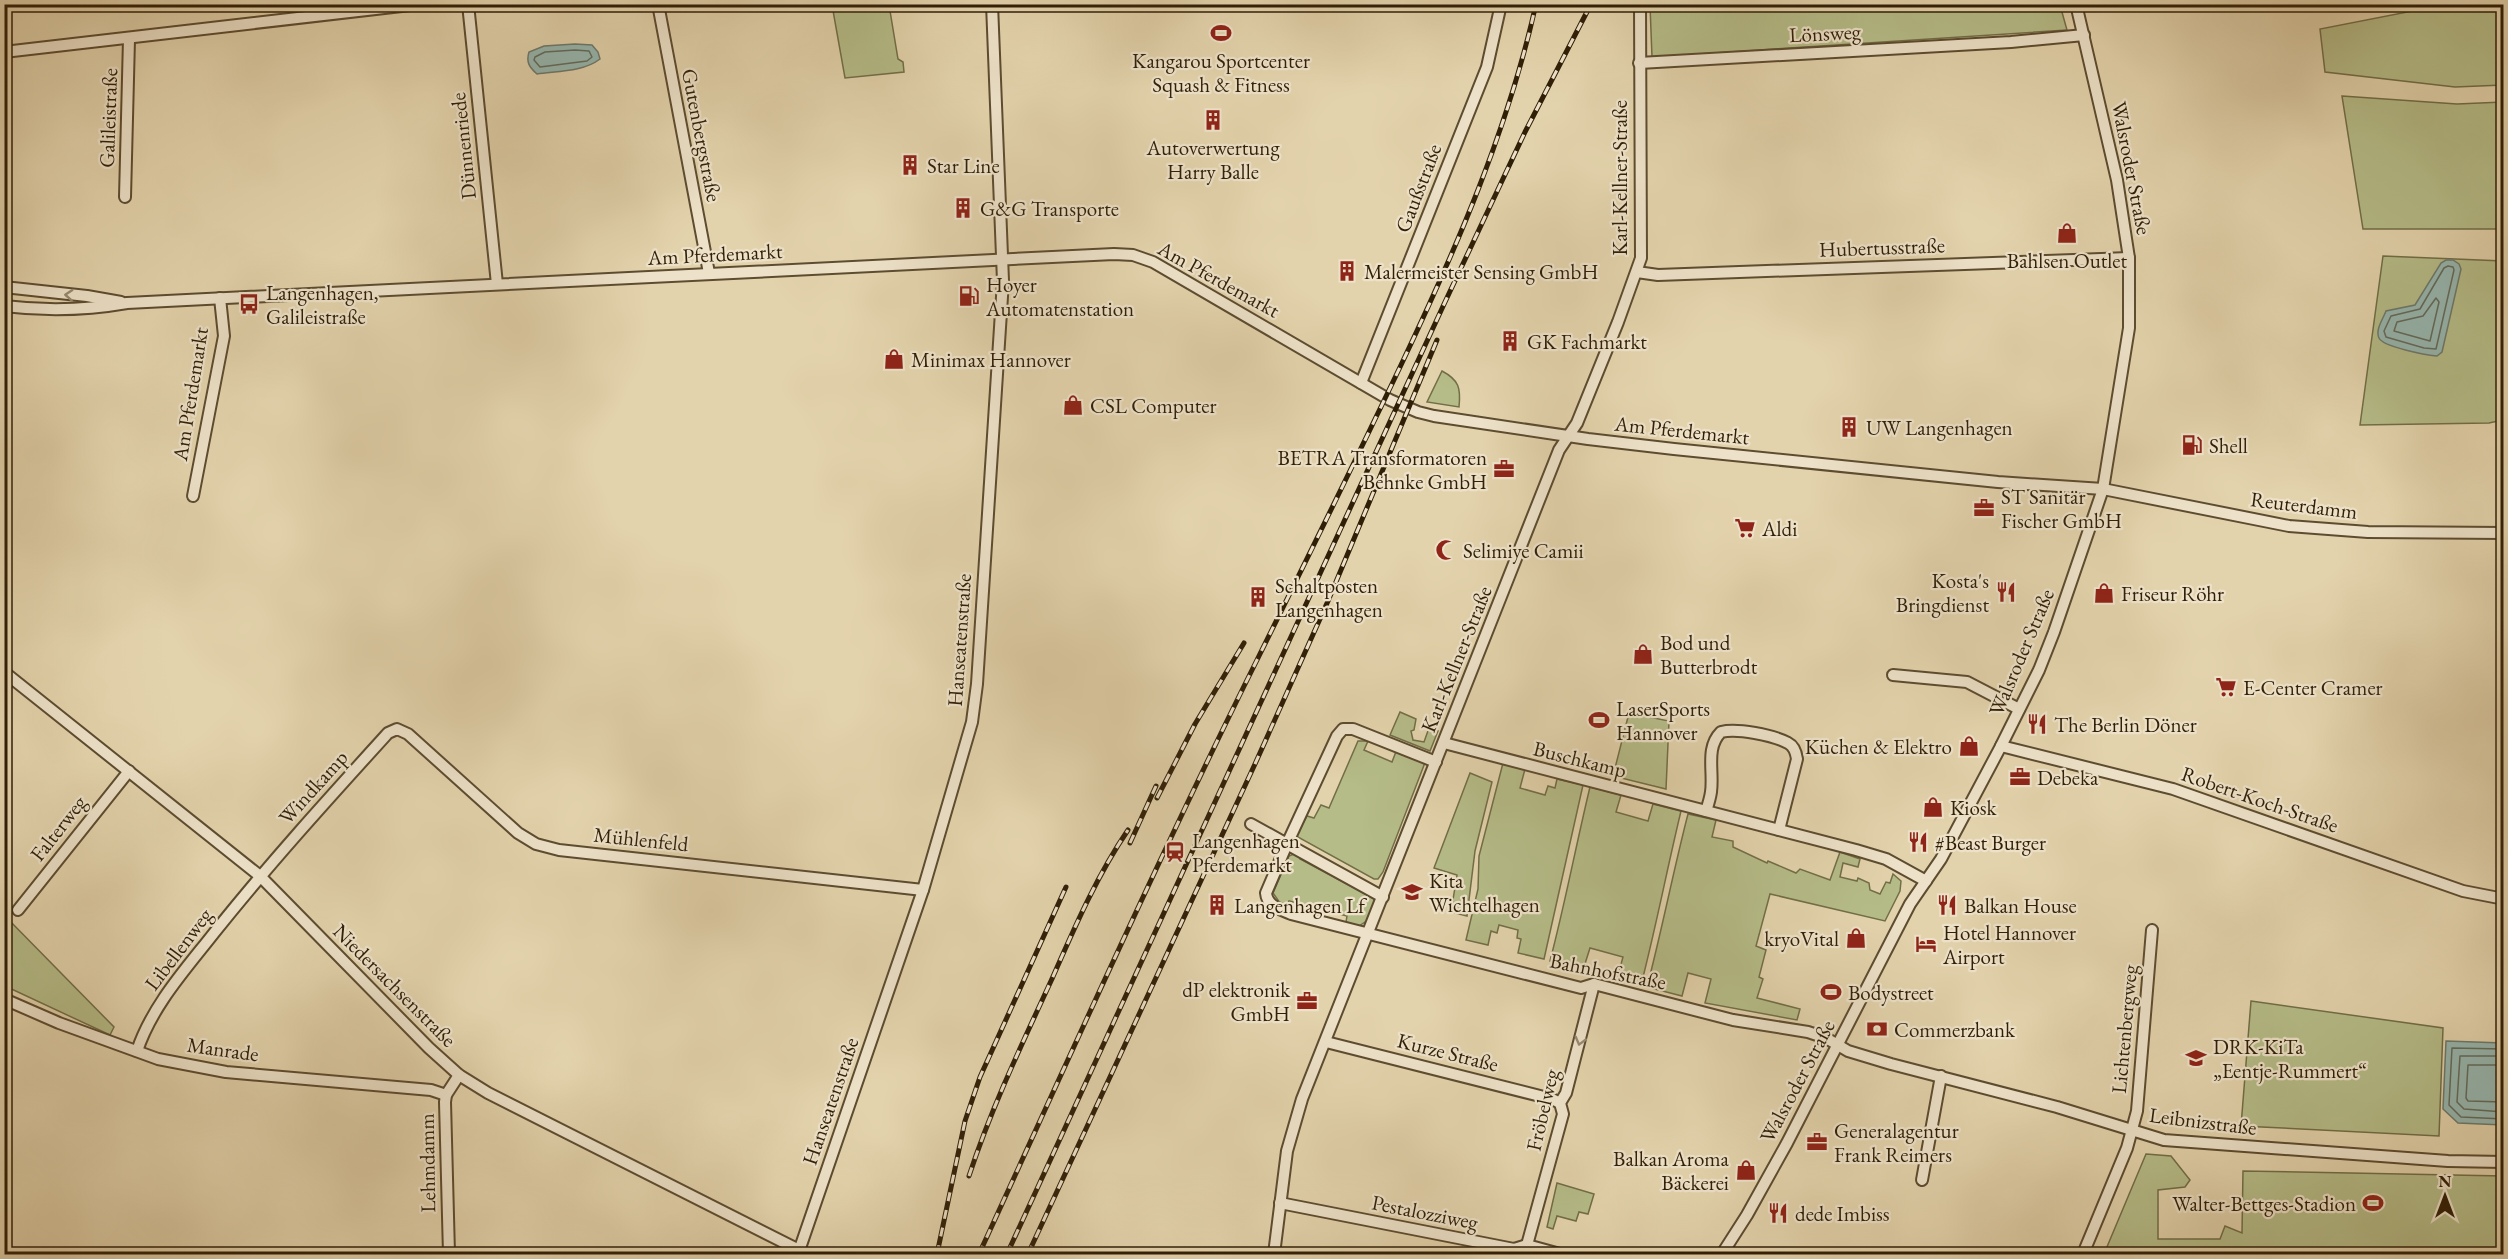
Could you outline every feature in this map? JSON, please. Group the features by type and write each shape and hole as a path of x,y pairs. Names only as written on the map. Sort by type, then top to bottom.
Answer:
{"street":[{"path":"4,52 419,4"},
{"name":"Dünnenriede","path":"468,4 497,284"},
{"name":"Gutenbergstraße","path":"658,4 709,273"},
{"name":"Hanseatenstraße","path":"803,1252 923,890 970,731 977,684 1003,260 992,4"},
{"name":"Gaußstraße","path":"1361,383 1487,67 1501,4"},
{"name":"Karl-Kellner-Straße","path":"1274,1254 1287,1151 1302,1099 1559,450 1579,418 1637,272 1641,258 1640,4"},
{"name":"Walsroder Straße","path":"1722,1254 1753,1205 1890,942 1941,859 2039,670 2065,604 2103,489 2129,328 2129,258 2118,180 2076,4"},
{"name":"Lönsweg","path":"1639,63 2011,42 2084,35"},
{"name":"Galileistraße","path":"125,197 129,39"},
{"name":"Am Pferdemarkt","path":"4,306 60,309 102,308 127,303 220,298 709,273 1114,254 1133,255 1153,262 1390,400 1418,412 1568,436 1998,482 2103,489"},
{"name":"Hubertusstraße","path":"1637,272 1658,275 2129,258"},
{"name":"Am Pferdemarkt","path":"4,287 127,303"},
{"name":"Am Pferdemarkt","path":"193,496 224,336 220,298"},
{"name":"Reuterdamm","path":"2103,489 2289,526 2367,532 2504,532"},
{"name":"Niedersachsenstraße","path":"4,672 260,876 429,1048 459,1075 488,1093 803,1252"},
{"path":"1893,675 1967,682 2019,709"},
{"name":"Mühlenfeld","path":"397,729 408,734 518,833 536,844 560,850 923,890"},
{"name":"Windkamp","path":"260,876 388,733 397,729"},
{"path":"1287,844 1337,736 1343,729 1353,729 1436,762"},
{"path":"1706,811 1711,792 1711,750 1714,739 1721,732 1741,730 1788,743 1795,750 1797,759 1779,830"},
{"name":"Buschkamp","path":"1444,743 1886,859 1926,881"},
{"name":"Robert-Koch-Straße","path":"2001,746 2173,789 2463,891 2504,899"},
{"name":"Falterweg","path":"18,910 129,771"},
{"path":"1251,824 1383,897"},
{"name":"Bahnhofstraße","path":"1287,844 1268,885 1267,900 1274,907 1291,914 1581,988 1594,984 1733,1020 1808,1032 1838,1045"},
{"name":"Libellenweg","path":"136,1051 142,1035 168,991 260,876"},
{"name":"Lichtenbergweg","path":"2083,1254 2132,1131 2137,1111 2152,930"},
{"name":"Fröbelweg","path":"1527,1245 1563,1114 1560,1103 1566,1093 1594,984"},
{"name":"Manrade","path":"4,999 59,1023 158,1059 226,1072 431,1090 446,1095"},
{"name":"Kurze Straße","path":"1326,1042 1552,1099 1560,1103"},
{"name":"Leibnizstraße","path":"1838,1045 1891,1064 2057,1107 2164,1140 2448,1161 2504,1162"},
{"name":"Lehmdamm","path":"448,1254 446,1095 459,1075"},
{"path":"1922,1180 1941,1076"},
{"name":"Pestalozziweg","path":"1280,1203 1514,1250 1527,1245 1560,1254"}],"green space":[{"path":"832,5 889,5 898,59 903,62 904,72 845,78"},
{"path":"1650,5 2060,5 2067,30 1652,57"},
{"path":"2443,5 2503,5 2503,85 2455,87 2325,72 2320,29"},
{"path":"2342,96 2457,104 2503,102 2503,229 2363,229"},
{"path":"2383,256 2503,261 2503,420 2489,423 2360,425"},
{"path":"1442,371 1458,385 1459,407 1427,402"},
{"path":"1400,712 1416,719 1414,730 1411,731 1413,740 1424,742 1429,728 1438,731 1430,751 1390,735"},
{"path":"1629,713 1669,721 1666,789 1613,776"},
{"path":"1358,741 1368,741 1364,750 1392,762 1397,749 1426,760 1383,872 1378,879 1374,879 1296,836 1307,816 1314,818 1321,805 1329,808"},
{"path":"1503,763 1525,769 1520,788 1545,795 1548,786 1555,788 1557,779 1583,785 1544,959 1518,953 1521,939 1517,938 1518,930 1499,925 1497,933 1491,931 1488,945 1466,940 1478,889 1479,856"},
{"path":"1470,773 1492,782 1475,851 1467,916 1451,912 1457,875 1434,868"},
{"path":"1590,787 1621,795 1616,812 1648,821 1653,804 1681,811 1641,985 1617,979 1623,957 1590,948 1583,970 1550,961"},
{"path":"1688,814 1716,820 1712,837 1733,841 1733,847 1767,863 1768,861 1796,873 1800,869 1830,880 1840,852 1860,859 1858,867 1843,863 1840,877 1857,881 1858,878 1869,883 1870,890 1880,894 1886,882 1890,883 1893,874 1901,881 1900,891 1885,921 1770,894 1756,946 1766,950 1759,977 1763,979 1757,998 1800,1009 1797,1020 1705,1003 1711,979 1688,973 1682,996 1647,987"},
{"path":"1296,853 1301,856 1300,859 1375,899 1368,920 1359,926 1346,922 1347,916 1289,901 1287,907 1280,903 1273,893 1289,856"},
{"path":"5,916 114,1027 110,1035 5,986"},
{"path":"2251,1001 2443,1028 2439,1136 2241,1126"},
{"name":"Walter-Bettges-Stadion","path":"2146,1154 2171,1156 2190,1180 2185,1187 2158,1190 2158,1239 2220,1239 2225,1226 2242,1233 2243,1171 2503,1176 2503,1254 2104,1254"},
{"path":"1557,1183 1594,1194 1588,1214 1579,1212 1576,1221 1557,1216 1553,1229 1547,1227"}],"water":[{"path":"592,45 600,59 578,69 537,74 529,64 529,52 544,46"},
{"path":"2453,260 2459,264 2461,269 2442,352 2437,356 2424,354 2382,341 2378,332 2386,311 2415,305 2441,263"},
{"path":"2446,1041 2503,1043 2503,1125 2458,1123 2443,1109"}],"railway":[{"path":"979,1254 1115,957 1220,735 1401,365 1461,233 1511,97 1536,4"},
{"path":"1007,1254 1445,302 1525,132 1591,4"},
{"path":"1028,1254 1328,601 1437,340"},
{"path":"1157,798 1195,724 1244,643"},
{"path":"1130,843 1156,786"},
{"path":"969,1176 1007,1078 1077,923 1106,866 1128,830"},
{"path":"937,1254 965,1121 980,1077 1066,887"}],"place":[{"name":"Kangarou Sportcenter Squash & Fitness","path":"1221,33"},
{"name":"Autoverwertung Harry Balle","path":"1213,120"},
{"name":"Star Line","path":"910,165"},
{"name":"G&G Transporte","path":"963,208"},
{"name":"Bahlsen Outlet","path":"2067,233"},
{"name":"Malermeister Sensing GmbH","path":"1347,271"},
{"name":"Hoyer Automatenstation","path":"969,296"},
{"name":"Langenhagen, Galileistraße","path":"249,304"},
{"name":"GK Fachmarkt","path":"1510,341"},
{"name":"Minimax Hannover","path":"894,359"},
{"name":"CSL Computer","path":"1073,405"},
{"name":"UW Langenhagen","path":"1849,427"},
{"name":"Shell","path":"2192,445"},
{"name":"BETRA Transformatoren Behnke GmbH","path":"1504,469"},
{"name":"ST Sanitär Fischer GmbH","path":"1984,508"},
{"name":"Aldi","path":"1745,528"},
{"name":"Selimiye Camii","path":"1446,550"},
{"name":"Kosta's Bringdienst","path":"2006,592"},
{"name":"Friseur Röhr","path":"2104,593"},
{"name":"Schaltposten Langenhagen","path":"1258,597"},
{"name":"Bod und Butterbrodt","path":"1643,654"},
{"name":"E-Center Cramer","path":"2226,687"},
{"name":"LaserSports Hannover","path":"1599,720"},
{"name":"The Berlin Döner","path":"2037,724"},
{"name":"Küchen & Elektro","path":"1969,746"},
{"name":"Debeka","path":"2020,777"},
{"name":"Kiosk","path":"1933,807"},
{"name":"#Beast Burger","path":"1918,842"},
{"name":"Langenhagen Pferdemarkt","path":"1175,852"},
{"name":"Kita Wichtelhagen","path":"1412,892"},
{"name":"Langenhagen Lf","path":"1217,905"},
{"name":"Balkan House","path":"1947,905"},
{"name":"kryoVital","path":"1856,938"},
{"name":"Hotel Hannover Airport","path":"1926,944"},
{"name":"Bodystreet","path":"1831,992"},
{"name":"dP elektronik GmbH","path":"1307,1001"},
{"name":"Commerzbank","path":"1877,1029"},
{"name":"DRK-KiTa „Eentje-Rummert“","path":"2196,1058"},
{"name":"Generalagentur Frank Reimers","path":"1817,1142"},
{"name":"Balkan Aroma Bäckerei","path":"1746,1170"},
{"name":"Walter-Bettges-Stadion","path":"2373,1203"},
{"name":"dede Imbiss","path":"1778,1213"}]}
